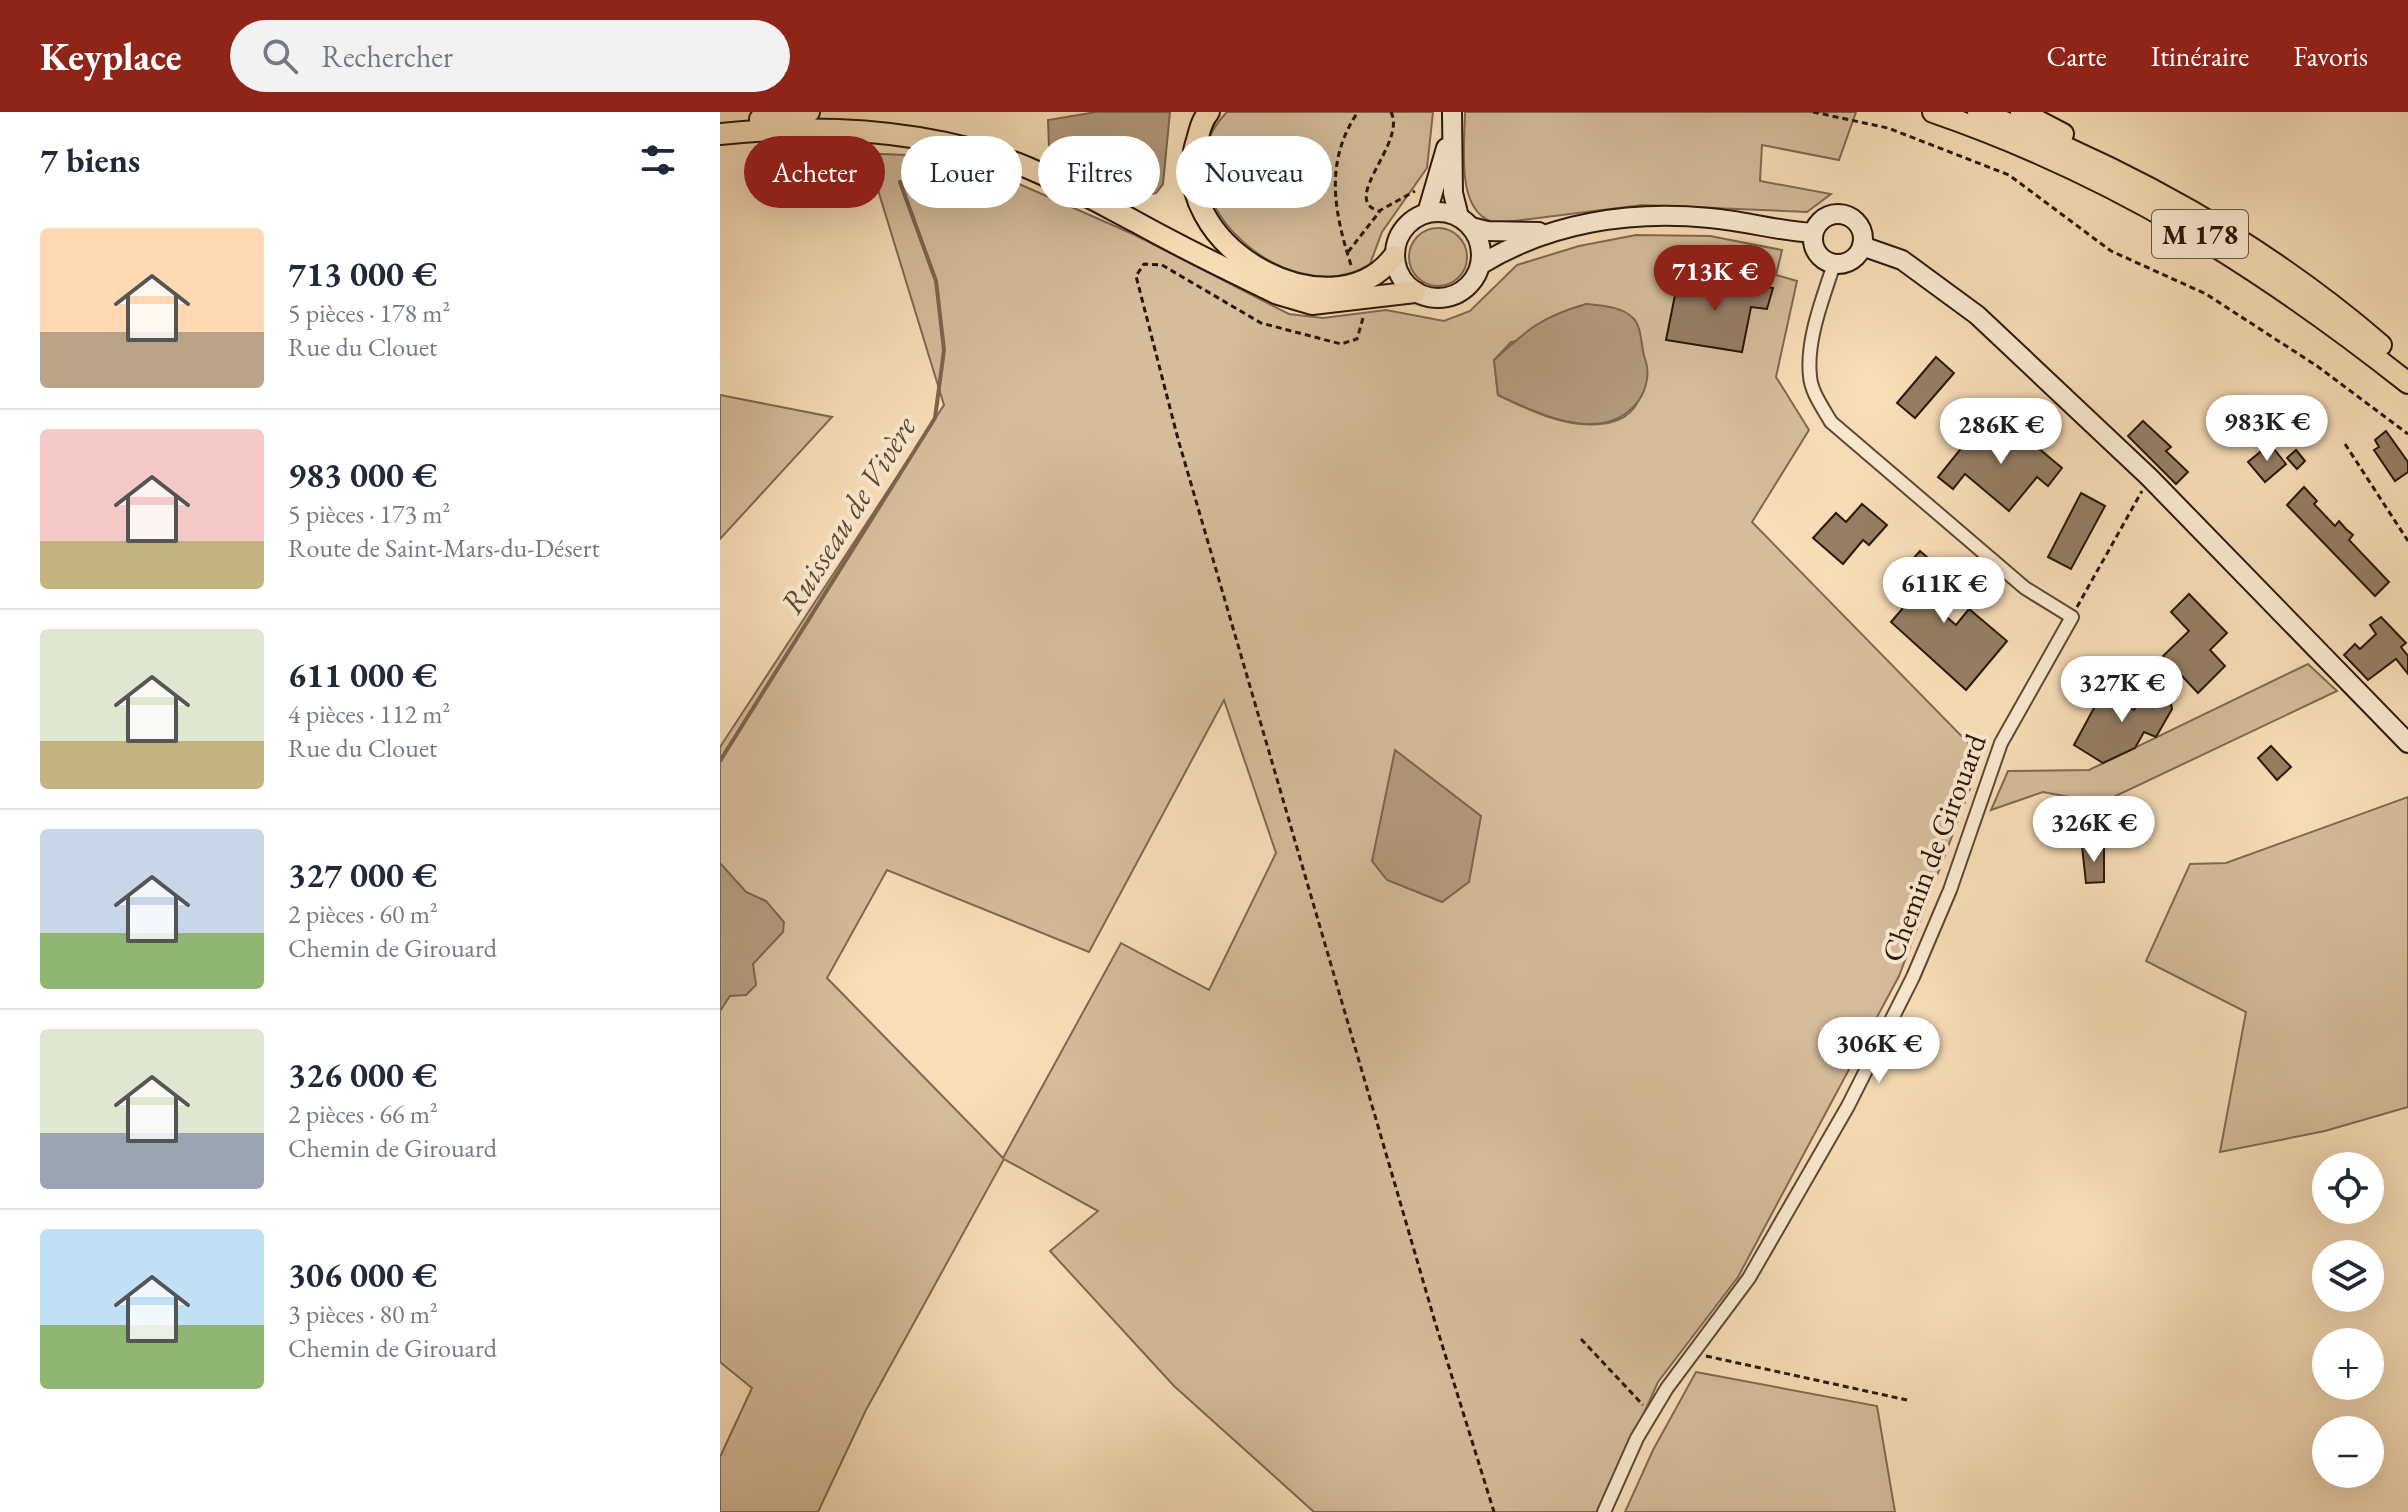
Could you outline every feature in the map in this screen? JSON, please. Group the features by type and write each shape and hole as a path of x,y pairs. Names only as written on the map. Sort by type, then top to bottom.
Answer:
{"main road":[{"path":"720,124 809,112"},
{"path":"1209,112 1191,157 1193,191 1201,214 1218,238 1239,255 1265,270 1313,288 1341,288 1369,281 1394,256 1401,233 1408,223 1427,213 1487,231 1531,233 1595,221 1664,217 1708,218 1813,233"},
{"name":"M 178","path":"1933,112 2052,158 2175,220 2288,290 2408,383"},
{"name":"M 178","path":"1978,112 2085,158 2227,232"},
{"path":"2021,112 2200,209 2227,232 2323,297 2408,368"},
{"path":"1394,256 1404,283 1428,297 1454,295 1466,288 1480,265 1481,252 1453,193 1452,121"},
{"path":"1427,213 1452,121"},
{"path":"720,134 767,129 829,130 884,134 963,148 1040,173 1278,294 1312,304 1415,292"},
{"path":"1844,215 1861,230 1862,246 1854,258 1834,264 1819,257 1813,233 1828,216 1844,215"},
{"path":"1480,265 1558,229"},
{"path":"1862,246 1902,260 1977,315 2149,477 2408,743"}],"street":[{"path":"1834,264 1815,328 1809,376 1831,422 2025,588 2072,617"},
{"name":"Chemin de Girouard","path":"1604,1512 1651,1414 1749,1278 1848,1106 1913,977 1950,890 2001,743 2072,617"}],"path":[{"path":"1352,267 1333,182 1339,151 1358,112"},
{"path":"1380,211 1369,206 1365,195 1394,136 1395,122 1391,112"},
{"path":"1813,112 1888,128 2009,175 2111,251 2206,294 2317,366 2408,434"},
{"path":"1347,253 1380,211 1415,191 1424,192"},
{"path":"1363,318 1360,336 1347,344 1278,329 1246,316 1156,263 1144,264 1138,271 1136,281 1435,1322 1494,1512"},
{"path":"2345,444 2408,541"},
{"path":"2072,617 2149,477"},
{"path":"1581,1339 1651,1414"},
{"path":"1694,1353 1907,1400"}],"shaded area":[{"path":"1096,112 1170,112 1163,184 1160,188 1160,136 1049,136 1048,120"},
{"path":"1227,112 1433,112 1427,168 1382,232 1370,264 1337,276 1302,273 1268,260 1238,238 1216,208 1332,208 1332,136 1212,136"},
{"path":"1465,112 1856,112 1839,160 1762,145 1760,181 1831,194 1807,212 1642,205 1497,223 1483,217 1468,193 1464,160"},
{"path":"885,154 901,155 901,208 1022,208 1022,185 1038,192 1038,208 1074,208 1135,235 1289,314 1323,318 1386,310 1444,321 1470,311 1517,265 1579,246 1636,235 1710,236 1782,250 1776,275 1797,281 1776,377 1809,430 1752,522 1982,757 1899,976 1738,1277 1658,1382 1599,1512 1314,1512 1174,1386 1050,1251 1098,1211 1004,1159 866,1410 818,1512 720,1512 720,1457 752,1388 720,1362 720,747 944,405 884,208","holes":["1634,319 1645,367 1644,384 1631,411 1618,420 1587,425 1573,423 1547,417 1498,395 1494,360 1511,342","1224,700 1276,853 1209,990 1121,943 1003,1158 827,978 887,870 1089,952"]},
{"path":"1438,228 1459,236 1467,257 1459,278 1438,286 1417,278 1409,257 1417,236"},
{"path":"1586,304 1617,309 1636,322 1647,369 1646,385 1639,400 1625,414 1608,422 1590,424 1552,417 1498,395 1494,360 1536,325"},
{"path":"720,395 832,417 720,539"},
{"path":"2308,664 2337,691 2101,803 2043,792 1991,810 2008,771 2089,770"},
{"path":"1395,750 1481,816 1469,882 1442,902 1387,880 1372,861"},
{"path":"2408,797 2408,1107 2325,1131 2220,1152 2246,1012 2146,961 2190,864 2226,863"},
{"path":"720,863 746,892 766,901 784,922 783,932 753,964 756,985 746,995 730,996 720,1011"},
{"path":"1696,1372 1877,1406 1895,1512 1625,1512 1653,1450"}],"building":[{"path":"1716,278 1773,288 1767,309 1751,307 1742,352 1666,340 1678,280 1715,283"},
{"path":"1936,357 1954,373 1915,418 1897,403"},
{"path":"2143,421 2171,447 2166,451 2188,472 2176,484 2128,436"},
{"path":"1980,425 2006,447 2019,432 2062,468 2048,486 2037,477 2009,511 1965,474 1953,489 1938,477"},
{"path":"2386,431 2408,462 2408,472 2395,481 2374,450 2379,447 2375,440"},
{"path":"2270,444 2286,464 2265,482 2248,462"},
{"path":"2296,450 2305,461 2297,469 2287,458"},
{"path":"2304,487 2317,501 2314,504 2335,526 2339,521 2353,535 2349,540 2389,582 2375,596 2287,505"},
{"path":"2081,493 2105,506 2071,569 2048,557"},
{"path":"1862,504 1887,525 1869,545 1863,540 1843,564 1813,538 1836,513 1846,522"},
{"path":"1920,551 1957,583 1936,608 1956,625 1969,609 2007,641 1966,690 1891,622 1915,594 1896,578"},
{"path":"2189,594 2227,633 2210,650 2225,666 2198,693 2163,656 2189,631 2171,612"},
{"path":"2381,617 2406,643 2401,647 2408,656 2408,674 2396,659 2368,680 2344,655 2355,644 2360,649 2376,634 2370,625"},
{"path":"2107,684 2116,700 2134,710 2148,686 2170,698 2172,709 2156,737 2144,732 2135,748 2103,763 2074,745"},
{"path":"2271,746 2291,767 2277,780 2258,758"},
{"path":"2082,846 2104,846 2104,882 2086,883"}],"waterway":[{"name":"Ruisseau de Vivère","path":"720,761 935,418 944,350 936,281 900,182"}]}
